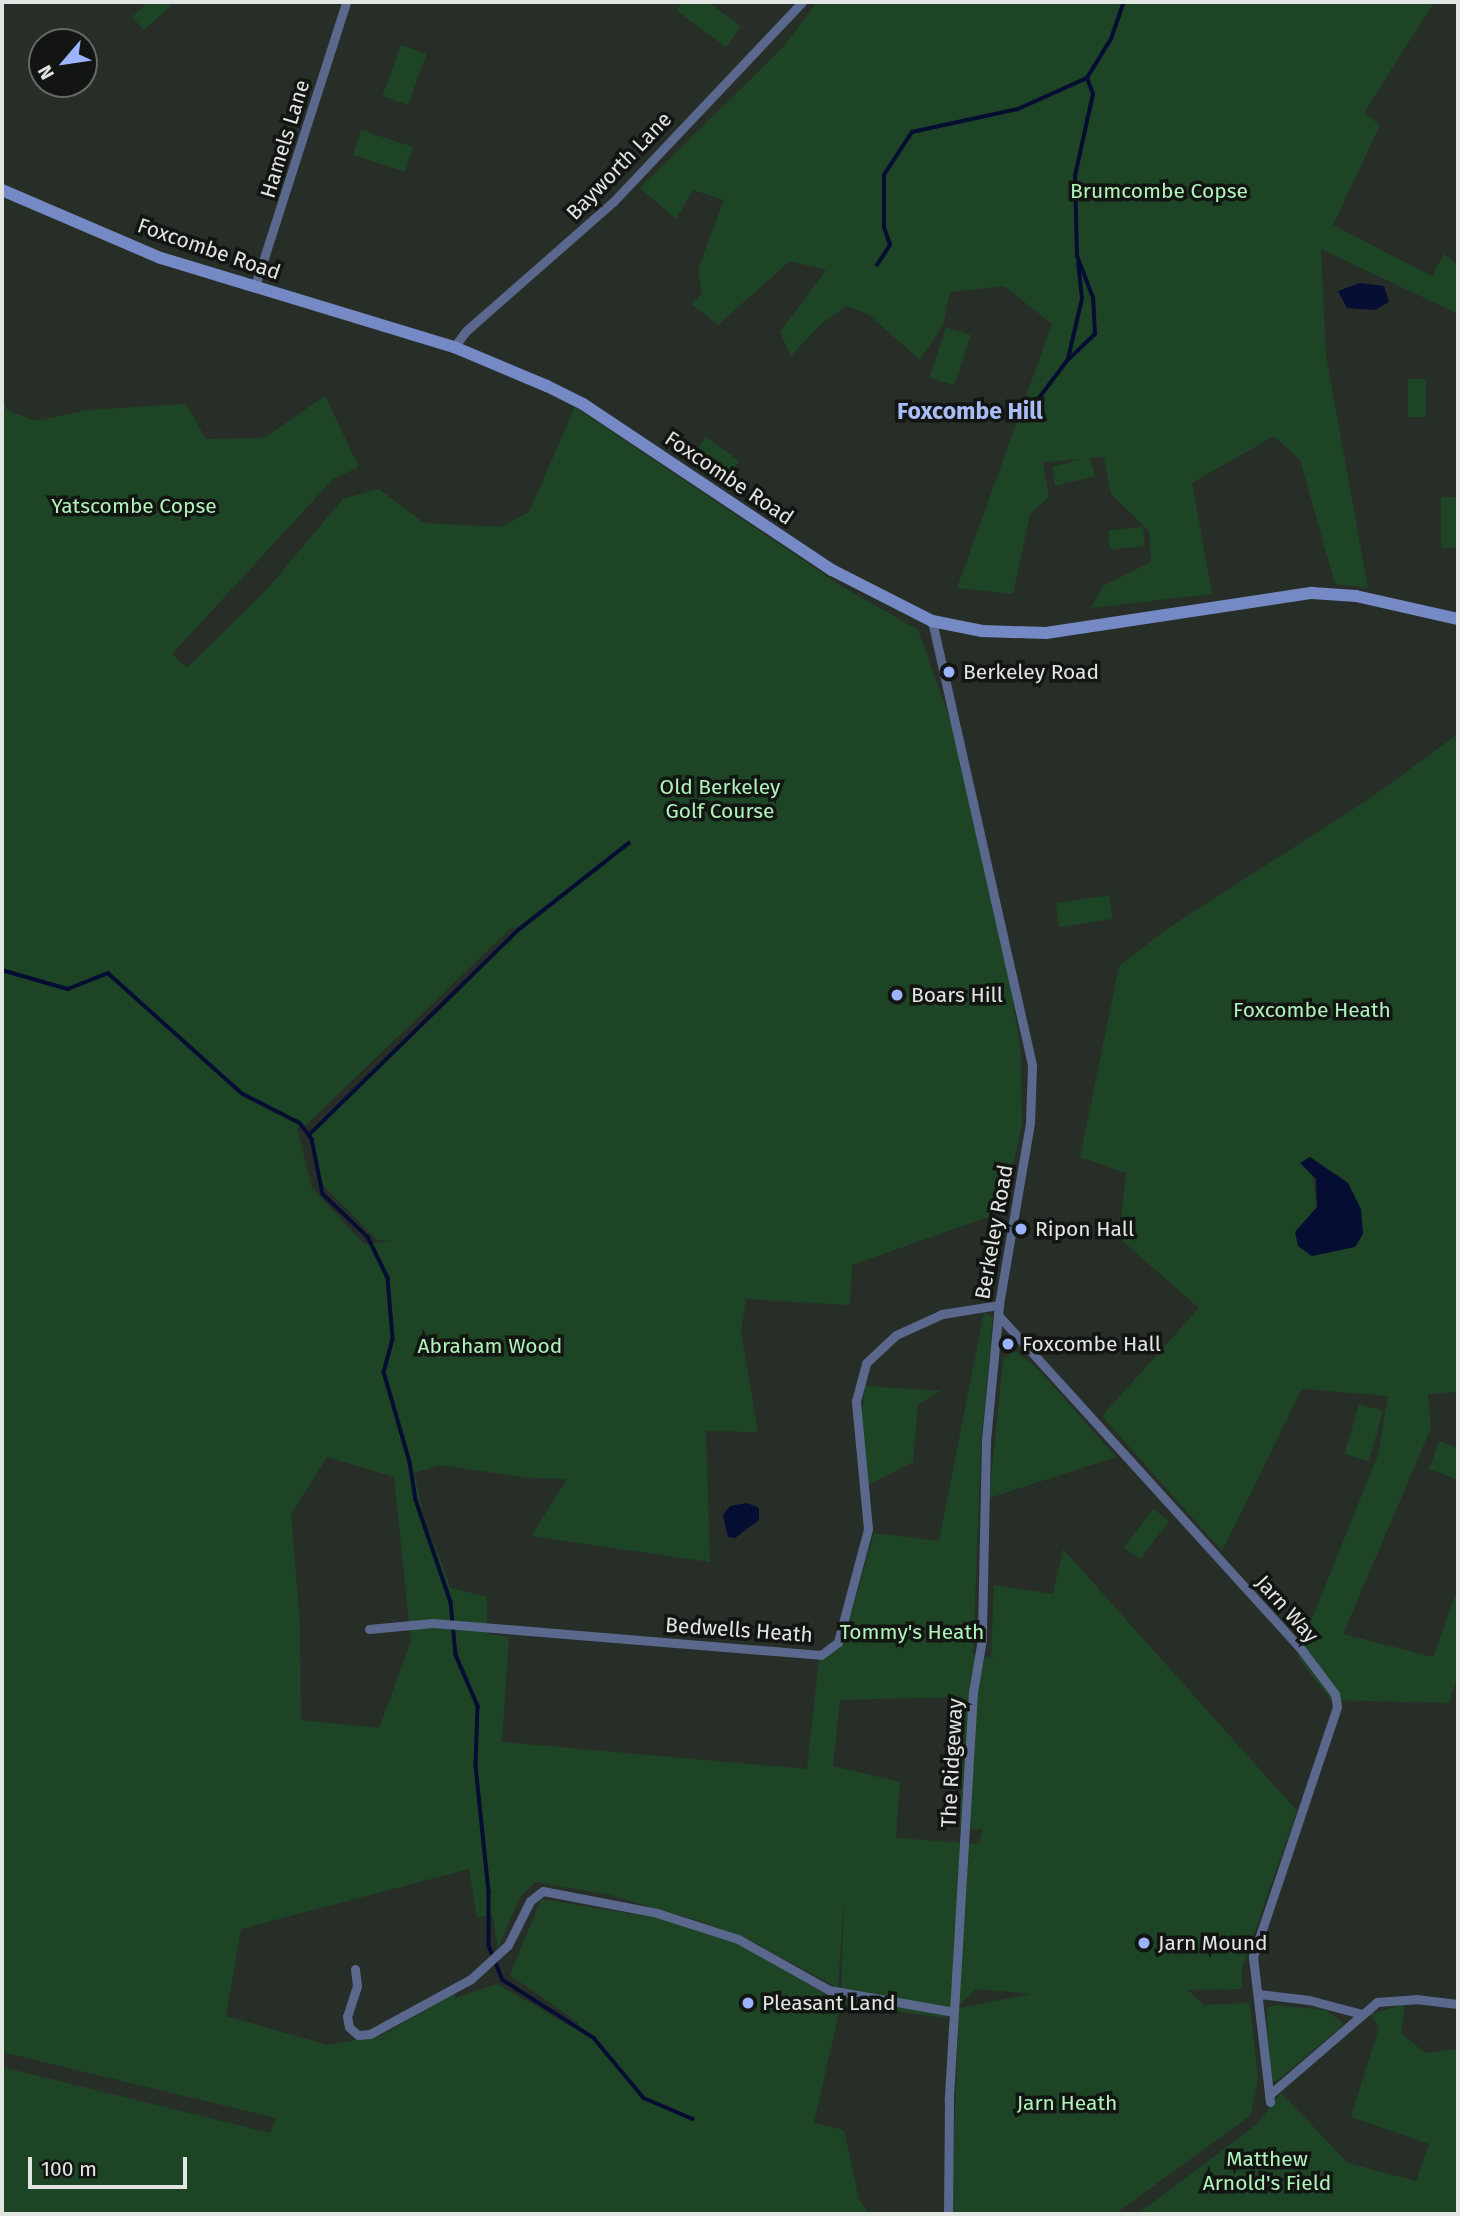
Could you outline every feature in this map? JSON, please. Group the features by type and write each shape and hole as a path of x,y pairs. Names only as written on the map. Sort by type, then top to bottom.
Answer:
{"street":[{"name":"Hamels Lane","path":"255,286 346,2"},
{"name":"Bayworth Lane","path":"454,347 466,331 612,202 802,2"},
{"name":"Foxcombe Road","path":"2,190 161,258 454,347 583,404 832,570 932,621 982,631 1046,633 1311,593 1356,596 1458,620"},
{"name":"Berkeley Road","path":"932,621 1031,1066 1030,1123 998,1310"},
{"name":"Bedwells Heath","path":"369,1629 433,1623 821,1655 838,1642 868,1529 856,1401 866,1363 896,1335 942,1314 998,1310"},
{"name":"Jarn Way","path":"998,1310 1304,1653 1335,1694 1338,1707 1253,1957 1254,1985 1259,1994 1270,2099 1362,2014"},
{"name":"The Ridgeway","path":"947,2214 954,2012 973,1692 982,1639 986,1440 998,1310"},
{"path":"355,1969 357,1986 347,2017 349,2027 358,2035 370,2034 471,1979 508,1945 530,1901 543,1891 657,1913 738,1939 829,1990 954,2012"},
{"path":"1259,1994 1309,2000 1362,2014 1377,2002 1416,1999 1458,2004"}],"green space":[{"path":"148,2 171,5 144,30 132,17"},
{"path":"683,2 708,2 741,26 726,47 677,11"},
{"name":"Brumcombe Copse","path":"817,2 1434,2 1364,113 1380,125 1333,225 1432,276 1444,254 1458,265 1458,314 1321,249 1326,356 1368,588 1335,584 1300,460 1274,436 1192,483 1212,594 1091,608 1103,586 1151,562 1149,531 1111,494 1104,457 1090,458 1095,476 1055,486 1052,467 1083,459 1043,462 1049,497 1030,514 1013,594 957,588 1052,324 1004,286 950,292 943,325 920,360 868,314 846,306 820,325 791,356 780,332 826,270 790,261 718,325 692,304 702,293 698,269 724,200 693,190 676,219 640,188 784,46"},
{"path":"401,45 426,54 408,105 383,96"},
{"path":"361,130 413,147 405,172 353,155"},
{"path":"946,327 971,335 954,385 930,377"},
{"path":"1408,379 1426,379 1426,417 1408,417"},
{"path":"2,395 7,410 35,421 88,410 186,404 206,439 264,438 325,396 359,467 333,479 172,654 187,668 268,588 343,499 379,489 424,523 502,527 529,512 575,407 843,587 918,630 957,739 1009,976 1021,1054 1022,1125 1002,1212 852,1265 850,1305 746,1299 741,1332 758,1432 706,1431 710,1562 531,1536 567,1479 528,1478 441,1465 414,1473 424,1518 451,1588 487,1597 487,1634 509,1637 502,1742 807,1769 819,1660 844,1640 874,1533 939,1541 984,1312 993,1317 981,1444 973,1655 996,1658 991,1656 994,1585 1053,1594 1063,1549 1297,1811 1242,1968 1242,1989 1188,1990 1204,2005 1250,2003 1258,2079 1251,2115 1115,2214 951,2214 959,2008 1031,1994 976,1989 946,2018 841,2004 814,2123 844,2130 859,2200 870,2214 2,2214 2,2067 270,2133 276,2118 2,2052","holes":["512,927 517,932 310,1134 321,1183 377,1240 396,1241 364,1244 312,1188 297,1128 306,1125","327,1457 394,1477 411,1642 379,1728 301,1720 300,1624 291,1514","963,1697 960,1830 983,1829 979,1844 896,1838 900,1782 833,1766 840,1700","469,1869 477,1918 492,1914 498,1948 520,1897 535,1882 606,1894 699,1921 744,1937 838,1988 844,1898 841,2003 736,1943 664,1919 541,1899 510,1975 579,2023 574,2028 497,1984 456,1998 454,1993 382,2035 328,2045 226,2016 241,1929"]},
{"path":"706,437 739,461 728,476 695,452"},
{"path":"1441,497 1458,497 1458,548 1441,548"},
{"path":"1143,527 1145,546 1110,550 1108,531"},
{"name":"Foxcombe Heath","path":"1458,734 1458,1392 1428,1394 1431,1428 1343,1634 1433,1657 1458,1588 1458,1674 1449,1703 1331,1700 1297,1656 1378,1455 1388,1396 1302,1389 1222,1551 1102,1416 1199,1308 1119,1238 1126,1173 1080,1157 1119,966 1171,926 1369,799","holes":["1310,1157 1348,1183 1295,1232 1317,1207"]},
{"path":"1109,895 1113,919 1059,927 1056,903"},
{"path":"1014,1350 1040,1371 1116,1457 989,1498 1003,1360"},
{"path":"865,1386 941,1391 918,1404 913,1462 868,1485 861,1420"},
{"path":"1359,1404 1383,1411 1369,1461 1345,1454"},
{"path":"1439,1441 1458,1448 1458,1480 1429,1469"},
{"path":"1153,1509 1169,1521 1140,1559 1124,1547"},
{"name":"Matthew Arnold's Field","path":"1405,2004 1401,2033 1425,2053 1458,2049 1458,2214 1138,2214 1257,2124 1281,2093 1348,2163 1416,2181 1429,2144 1351,2117 1379,2027 1370,2014"},
{"path":"1275,2005 1326,2010 1344,2024 1277,2081 1269,2081 1267,2008"}],"water":[{"path":"1360,283 1384,286 1389,302 1375,310 1347,308 1338,291"},
{"path":"1310,1157 1348,1183 1361,1209 1363,1234 1355,1247 1312,1256 1298,1246 1295,1232 1317,1207 1316,1179 1300,1163"},
{"path":"747,1503 759,1508 759,1520 735,1538 728,1537 723,1515 730,1506"}],"waterway":[{"path":"877,265 890,245 884,228 884,175 912,132 1018,109 1087,78 1111,39 1124,2"},
{"path":"1027,414 1067,361 1095,334 1093,298 1077,256 1075,176 1093,94 1087,78"},
{"path":"1068,359 1082,299 1078,263"},
{"path":"310,1134 517,931 629,843"},
{"path":"2,970 68,989 108,973 243,1094 300,1123 312,1139 323,1194 368,1237 388,1278 393,1339 384,1372 410,1462 416,1500 451,1602 456,1655 478,1706 476,1766 489,1892 489,1946 503,1980 594,2038 644,2098 693,2119"}],"place":[{"name":"Berkeley Road","path":"949,672"},
{"name":"Boars Hill","path":"897,995"},
{"name":"Ripon Hall","path":"1021,1229"},
{"name":"Foxcombe Hall","path":"1008,1344"},
{"name":"Jarn Mound","path":"1144,1943"},
{"name":"Pleasant Land","path":"748,2003"}],"district":[{"name":"Foxcombe Hill","path":"970,411"}],"park label":[{"name":"Yatscombe Copse","path":"134,506"},
{"name":"Old Berkeley Golf Course","path":"720,799"},
{"name":"Abraham Wood","path":"490,1346"},
{"name":"Tommy's Heath","path":"912,1632"},
{"name":"Jarn Heath","path":"1067,2103"}]}
